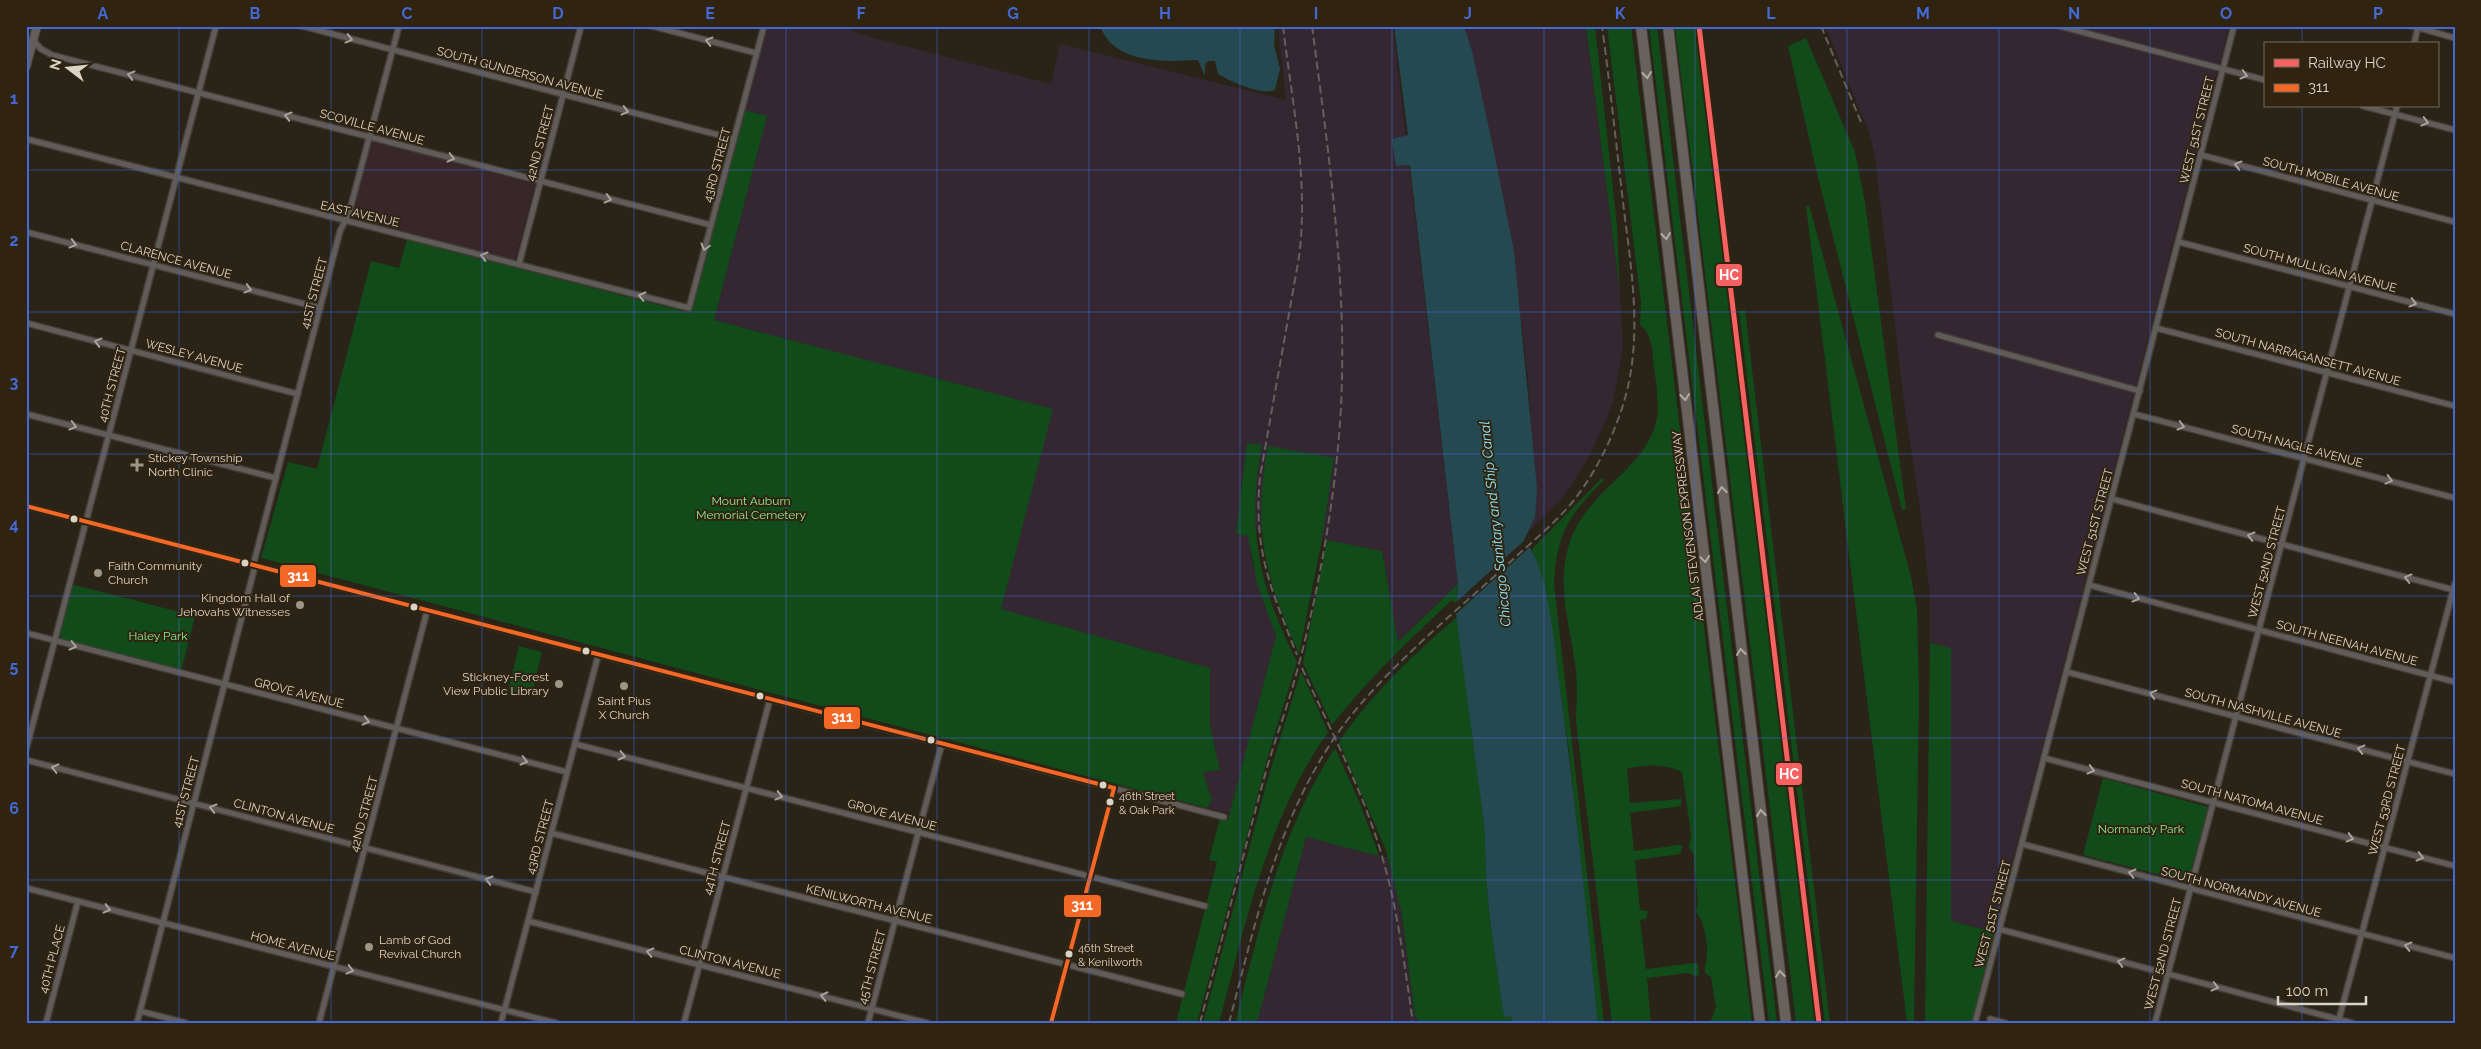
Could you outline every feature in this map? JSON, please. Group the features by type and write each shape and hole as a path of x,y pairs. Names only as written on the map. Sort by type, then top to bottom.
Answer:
{"highway":[{"name":"ADLAI STEVENSON EXPRESSWAY","path":"1641,26 1760,1023"},
{"path":"1668,26 1786,1023"}],"main road":[{"path":"26,66 37,26"}],"street":[{"name":"40TH STREET","path":"26,750 216,26"},
{"name":"SOUTH GUNDERSON AVENUE","path":"302,26 734,139"},
{"name":"41ST STREET","path":"137,1023 320,308 341,229 346,220 370,137 399,26"},
{"name":"42ND STREET","path":"518,264 581,26"},
{"path":"652,26 756,53"},
{"name":"43RD STREET","path":"689,308 764,26"},
{"path":"2059,26 2264,80"},
{"name":"WEST 51ST STREET","path":"1975,1023 2234,26"},
{"path":"2414,42 2416,27 2455,38"},
{"name":"SCOVILLE AVENUE","path":"33,40 41,49 52,55 711,225"},
{"path":"2372,108 2455,130"},
{"name":"WEST 52ND STREET","path":"2155,1023 2396,108"},
{"name":"EAST AVENUE","path":"26,139 689,308"},
{"name":"SOUTH MOBILE AVENUE","path":"2201,155 2455,222"},
{"name":"CLARENCE AVENUE","path":"26,232 320,308"},
{"name":"SOUTH MULLIGAN AVENUE","path":"2179,242 2455,314"},
{"name":"WESLEY AVENUE","path":"26,323 298,394"},
{"name":"SOUTH NARRAGANSETT AVENUE","path":"2156,328 2455,406"},
{"path":"1938,335 2140,391"},
{"path":"26,414 276,478"},
{"name":"SOUTH NAGLE AVENUE","path":"2134,414 2455,498"},
{"path":"2112,499 2454,590"},
{"path":"26,506 1224,817"},
{"name":"WEST 53RD STREET","path":"2338,1021 2455,583"},
{"name":"SOUTH NEENAH AVENUE","path":"2089,585 2455,682"},
{"name":"42ND STREET","path":"319,1023 427,611"},
{"name":"GROVE AVENUE","path":"26,634 567,772"},
{"name":"43RD STREET","path":"501,1023 598,656"},
{"name":"SOUTH NASHVILLE AVENUE","path":"2067,672 2455,774"},
{"name":"44TH STREET","path":"684,1023 770,699"},
{"name":"45TH STREET","path":"868,1023 942,743"},
{"name":"GROVE AVENUE","path":"575,744 1204,906"},
{"name":"SOUTH NATOMA AVENUE","path":"2044,758 2455,866"},
{"name":"CLINTON AVENUE","path":"26,760 536,892"},
{"path":"1052,1023 1114,788"},
{"name":"KENILWORTH AVENUE","path":"551,833 1182,994"},
{"name":"SOUTH NORMANDY AVENUE","path":"2022,844 2455,958"},
{"name":"HOME AVENUE","path":"26,888 556,1023"},
{"name":"40TH PLACE","path":"46,1023 78,901"},
{"name":"CLINTON AVENUE","path":"528,921 927,1023"},
{"path":"2000,929 2338,1021 2352,1023"},
{"path":"140,1011 186,1023"},
{"path":"1990,1019 2005,1023"}],"shaded area":[{"path":"767,26 841,26 859,34 1051,84 1060,44 1286,100 1278,26 1393,26 1458,584 1398,642 1382,551 1327,540 1255,530 1250,551 1253,567 1276,636 1230,813 1207,808 1212,800 1203,772 1220,770 1210,726 1210,668 1001,609 1052,409 714,320 767,116 744,110"},
{"path":"1464,26 1586,26 1620,293 1623,346 1614,397 1608,416 1588,459 1563,498 1527,533 1535,517 1528,378 1522,327 1493,147"},
{"path":"1827,26 2229,26 1994,932 1951,921 1951,649 1930,643 1930,595 1920,509 1904,402 1874,151 1868,130 1826,28"},
{"path":"372,141 535,184 515,260 351,217"},
{"path":"1306,837 1388,858 1402,915 1415,1016 1421,1023 1257,1023"}],"green space":[{"path":"1586,26 1595,26 1617,226 1620,293"},
{"path":"1607,26 1631,26 1752,1023 1710,1023 1716,1007 1711,977 1705,973 1707,949 1705,932 1696,912 1698,902 1693,853 1689,848 1691,834 1682,772 1669,767 1641,766 1627,769 1630,803 1681,799 1681,806 1630,813 1634,851 1683,846 1680,854 1635,860 1640,910 1648,911 1646,919 1640,920 1646,969 1695,963 1698,964 1699,975 1695,976 1689,973 1647,978 1651,1023 1612,1023 1576,721 1577,678 1564,597 1564,567 1574,532 1584,514 1625,471 1649,441 1656,423 1658,402 1650,338 1640,325 1641,303"},
{"path":"1649,26 1657,26 1777,1023 1769,1023"},
{"path":"1675,26 1696,26 1816,1023 1796,1023"},
{"path":"1806,38 1855,152 1865,202 1906,509 1902,510 1816,169 1788,46"},
{"name":"Mount Auburn Memorial Cemetery","path":"744,110 767,116 714,320 1053,409 1001,609 1210,668 1210,726 1220,770 1203,772 1212,800 1207,808 261,558 288,462 317,469 371,261 399,268 407,240 690,313"},
{"path":"1809,205 1911,577 1917,609 1919,695 1914,1023 1907,1023 1806,206"},
{"path":"1745,310 1830,1023 1825,1023 1739,311"},
{"path":"1247,443 1262,445 1255,504 1259,557 1273,608 1297,662 1270,749 1197,1023 1176,1023 1217,862 1209,860 1220,818 1228,820 1276,636 1257,584 1248,536 1236,534"},
{"path":"1268,446 1334,458 1322,539 1299,654 1278,601 1265,553 1261,503"},
{"path":"1602,478 1604,480 1581,504 1567,526 1558,551 1554,584 1604,1023 1598,1023 1569,751 1546,593 1532,549"},
{"path":"1327,540 1382,551 1398,642 1458,584 1457,601 1455,603 1452,600 1405,645 1374,676 1332,725 1303,663"},
{"name":"Haley Park","path":"71,584 195,616 181,672 57,639"},
{"path":"1457,617 1485,832 1486,878 1494,948 1504,1017 1511,1016 1512,1023 1421,1023 1415,1016 1402,915 1386,850 1339,742 1351,724 1379,691 1424,646"},
{"path":"1930,643 1951,648 1951,921 1994,932 1973,1023 1925,1023"},
{"path":"519,646 542,652 531,697 508,691"},
{"path":"1301,671 1328,732 1307,765 1289,800 1274,836 1249,909 1219,1023 1203,1023 1266,785"},
{"path":"1335,748 1361,806 1379,856 1306,837 1257,1023 1235,1023 1263,916 1286,846 1316,780"},
{"name":"Normandy Park","path":"2103,778 2208,807 2188,882 2083,855"}],"water":[{"path":"1100,26 1275,26 1274,45 1280,69 1275,90 1262,91 1230,80 1218,74 1215,61 1208,61 1205,64 1205,76 1198,60 1156,60 1128,54 1116,48"},
{"name":"Chicago Sanitary and Ship Canal","path":"1394,26 1464,26 1472,51 1493,147 1514,251 1537,488 1535,517 1524,540 1539,568 1549,606 1575,809 1598,1023 1512,1023 1511,1016 1504,1017 1488,901 1485,832 1456,614 1458,584 1410,165 1396,166 1392,139 1408,135"}],"pier":[{"path":"1525,540 1531,546 1456,614 1454,604"}],"railway":[{"path":"1283,26 1301,170 1302,228 1299,257 1260,477 1259,527 1266,569 1279,610 1297,655"},
{"path":"1200,1023 1266,771 1292,689 1309,624 1329,523 1337,455 1342,373 1340,273 1331,174 1312,26"},
{"path":"1229,1023 1261,903 1274,864 1288,825 1305,788 1325,752 1368,695 1410,652 1570,505 1594,470 1619,418 1629,380 1633,354 1634,303 1602,26"},
{"path":"1821,26 1861,122"},
{"path":"1302,668 1352,776 1385,865 1403,955 1413,1023"}],"rail line":[{"name":"HC","path":"1699,26 1819,1023"}],"transit line":[{"name":"311","path":"26,506 1114,788"},
{"name":"311","path":"1051,1023 1114,788"}],"place":[{"name":"Stickey Township North Clinic","path":"137,465"},
{"name":"Faith Community Church","path":"98,573"},
{"name":"Kingdom Hall of Jehovahs Witnesses","path":"300,605"},
{"name":"Stickney-Forest View Public Library","path":"559,684"},
{"name":"Saint Pius X Church","path":"624,686"},
{"name":"46th Street & Oak Park","path":"1110,802"},
{"name":"Lamb of God Revival Church","path":"369,947"},
{"name":"46th Street & Kenilworth","path":"1069,954"}]}
